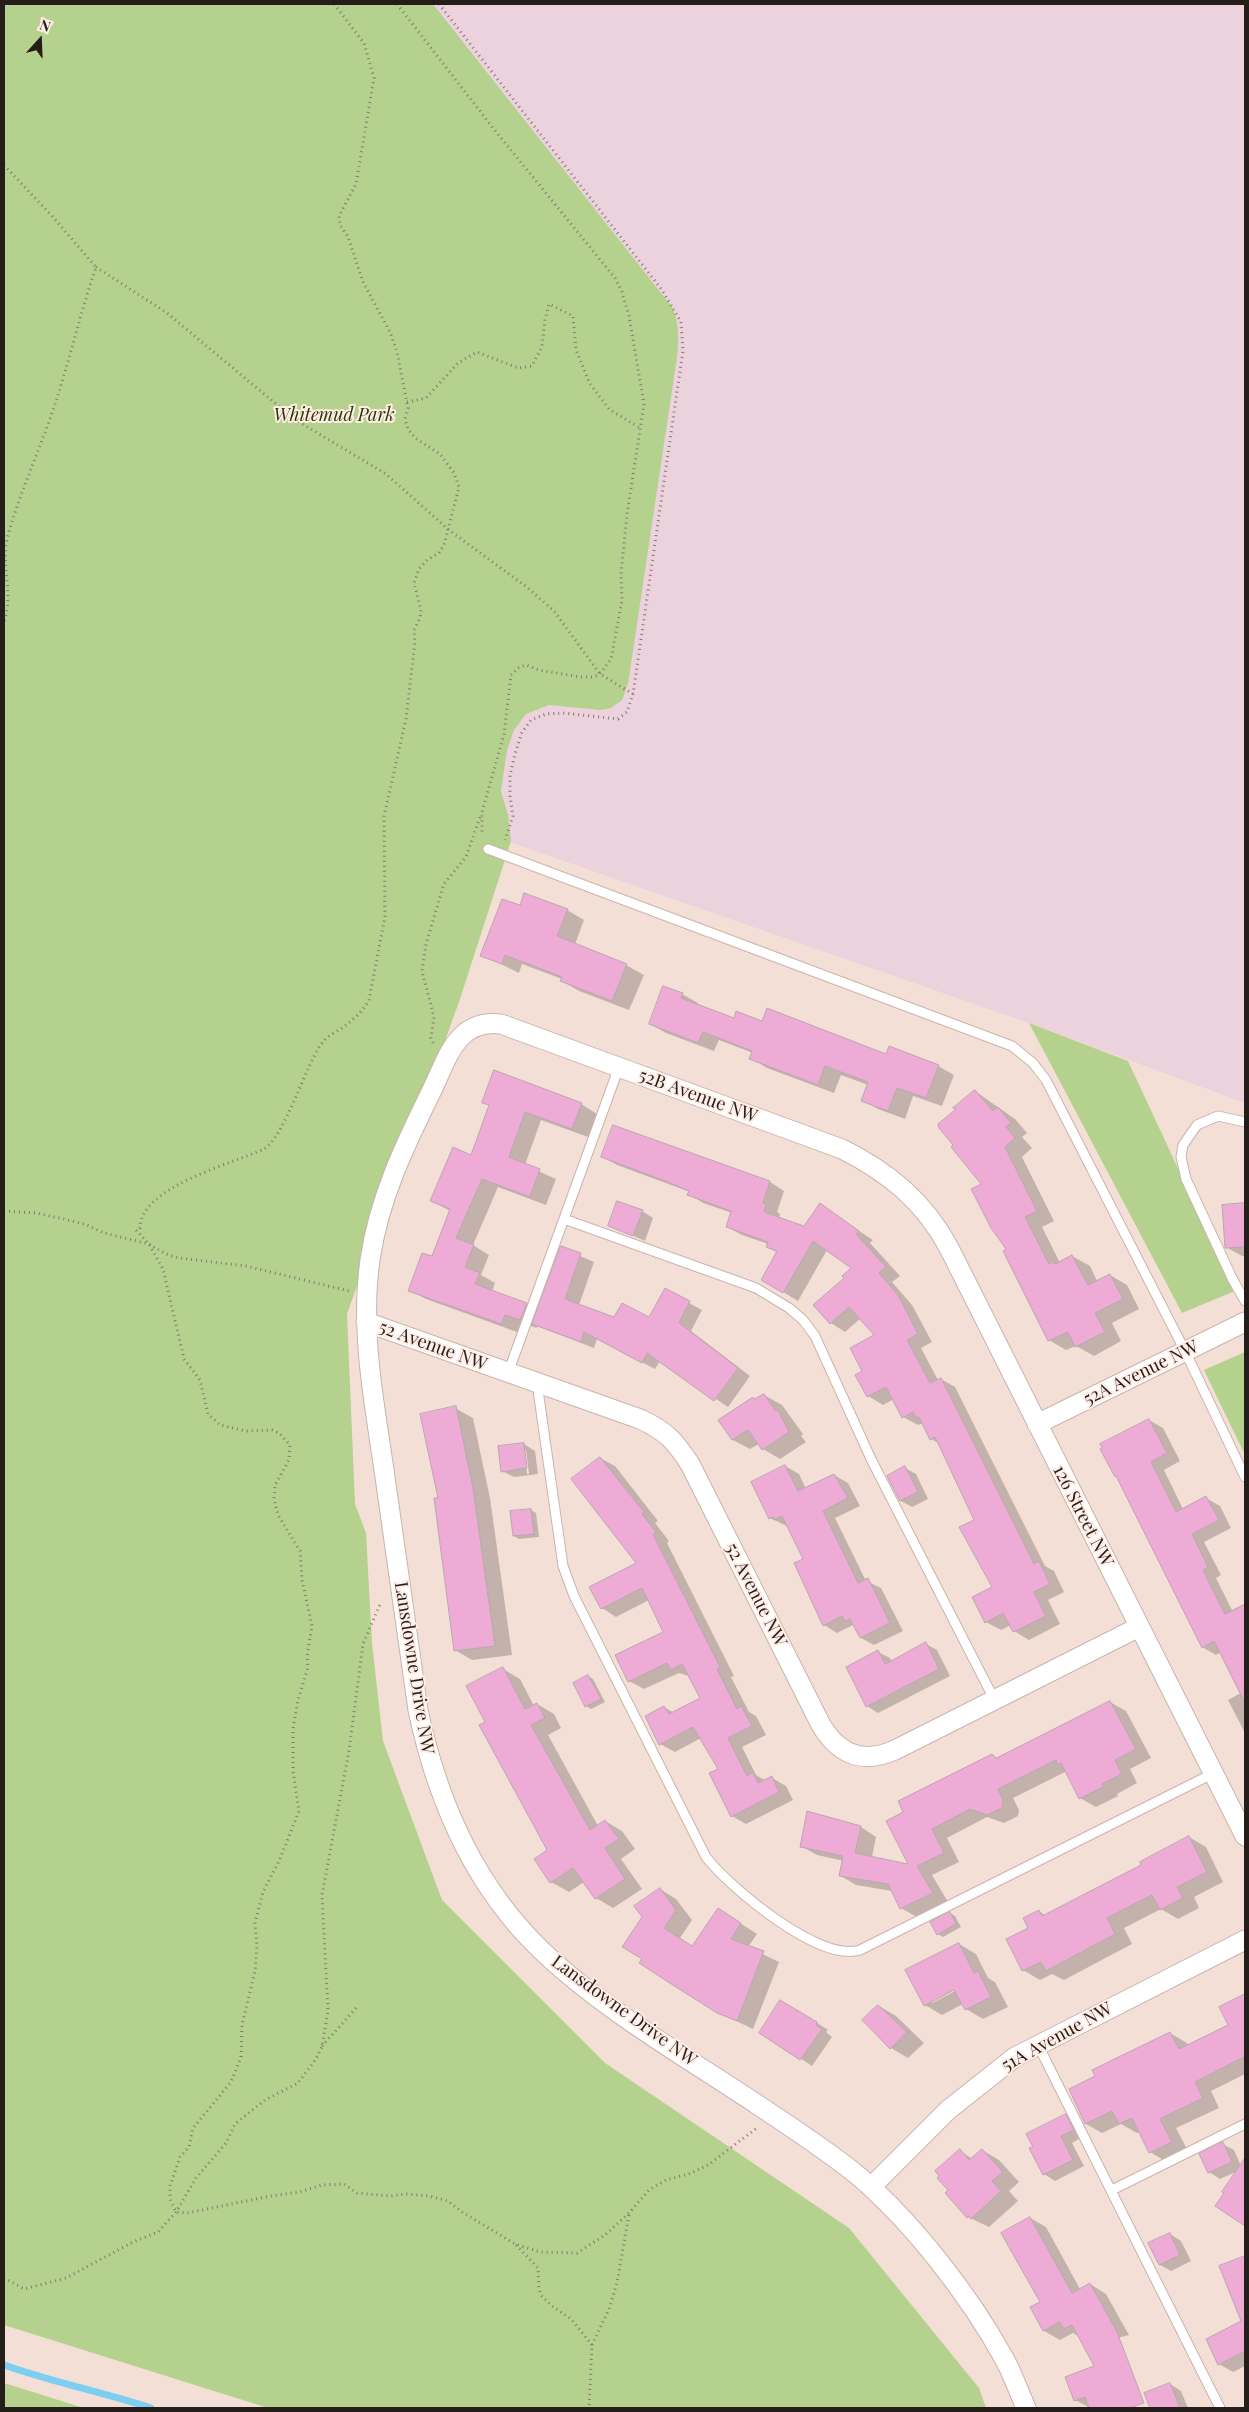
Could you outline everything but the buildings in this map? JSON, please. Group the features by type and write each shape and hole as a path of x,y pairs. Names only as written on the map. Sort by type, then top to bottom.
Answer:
{"street":[{"name":"52B Avenue NW","path":"468,1028 488,1022 501,1024 842,1149 891,1178 916,1200"},
{"name":"Lansdowne Drive NW","path":"468,1028 455,1044 401,1153 385,1195 372,1250 366,1295 366,1322 371,1380 418,1710 430,1761 456,1831 485,1882 519,1926 563,1970 621,2014 837,2160 870,2188 919,2239 965,2296 1006,2362 1026,2408"},
{"name":"126 Street NW","path":"916,1200 941,1232 1245,1836"},
{"name":"52 Avenue NW","path":"366,1322 640,1419 665,1432 674,1440 690,1464 821,1725 831,1740 844,1750 863,1756 875,1757 886,1754 1139,1627"},
{"name":"52A Avenue NW","path":"1037,1424 1245,1322"},
{"name":"51A Avenue NW","path":"870,2188 934,2122 970,2091 1015,2058 1038,2044 1245,1940"}],"lane":[{"path":"488,849 1012,1046 1033,1063 1046,1080 1185,1351 1245,1477"},
{"path":"508,1373 619,1067"},
{"path":"1245,1122 1218,1116 1202,1122 1189,1134 1183,1145 1181,1157 1186,1179 1233,1280 1245,1301"},
{"path":"564,1219 756,1288 774,1298 803,1320 824,1354 871,1459 994,1699"},
{"path":"537,1383 563,1566 574,1596 706,1857 722,1877 749,1899 820,1945 842,1952 860,1950 1214,1773"},
{"path":"1038,2044 1220,2408"},
{"path":"1112,2190 1245,2124"}],"path":[{"path":"176,2212 170,2199 170,2186 180,2157 189,2147 193,2128 231,2082 241,2057 242,2025 255,1971 257,1946 255,1923 263,1892 279,1861 299,1811 293,1771 293,1729 298,1700 308,1667 307,1656 312,1626 302,1580 300,1550 278,1514 274,1499 275,1485 289,1460 290,1445 279,1433 272,1430 246,1431 220,1425 208,1414 200,1380 184,1359 163,1269 149,1244 136,1230 140,1228 140,1221 154,1202 167,1191 266,1148 280,1131 289,1108 322,1042 346,1026 365,1007 385,917 384,816 406,719 415,642 414,630 422,610 414,583 419,569 427,560 439,553 449,530 459,487 454,473 440,454 414,438 408,429 405,419 408,408 407,402 390,332 363,282 348,237 340,225 339,216 356,184 374,78 364,42 334,4"},
{"path":"397,4 493,128 615,278 622,292 635,343 644,404 627,514 621,574 622,600 611,660 600,674 580,677 539,670 526,665 518,668 511,675 504,734 482,812 466,857 444,884 426,944 422,971 434,1017 430,1038 444,1065"},
{"path":"439,4 662,290 681,322 683,351 680,378 659,504 633,694 627,712 618,720 563,713 546,714 531,720 522,732 514,754 510,775 510,796 514,816 500,854"},
{"path":"4,165 96,267 167,313 294,418 386,474 449,530 528,588 554,611 600,674 633,694"},
{"path":"4,622 9,591 6,560 8,537 22,492 53,410 96,267"},
{"path":"407,402 426,398 458,363 477,352 518,368 532,366 542,347 549,304 573,316 576,350 590,384 609,409 640,428"},
{"path":"482,812 483,842 488,849"},
{"path":"4,1210 36,1213 86,1225 104,1234 149,1244 166,1254 179,1258 246,1266 366,1295"},
{"path":"322,2047 328,2011 322,1896 349,1751 356,1681 363,1644 373,1617 398,1571"},
{"path":"4,2278 24,2288 66,2278 133,2242 158,2232 176,2212 196,2178 226,2143 235,2124 265,2100 298,2083 314,2062 322,2047 358,2006"},
{"path":"176,2212 205,2211 224,2205 300,2192 322,2185 344,2184 357,2193 390,2196 406,2194 448,2200 462,2212 515,2244 540,2252 577,2253 605,2235 630,2213 649,2190 666,2180 689,2174 708,2165 774,2116"},
{"path":"590,2408 592,2345 609,2309 617,2283 622,2245 630,2213"},
{"path":"515,2244 538,2268 539,2289 542,2296 570,2319 592,2345"}],"shaded area":[{"path":"150,4 1245,4 1245,1103 1029,1023 4,666"}],"green space":[{"name":"Whitemud Park","path":"4,4 433,4 672,307 678,335 677,355 628,684 622,700 611,708 601,710 549,705 526,714 514,730 507,750 501,791 508,815 511,841 460,999 347,1314 355,1504 366,1533 372,1643 383,1741 442,1900 605,2063 849,2228 979,2388 986,2408 268,2408 4,2325"},
{"path":"1029,1023 1128,1061 1235,1291 1182,1313"},
{"path":"1245,1352 1245,1455 1204,1370"},
{"path":"4,2383 84,2408 4,2408"}],"waterway":[{"path":"4,2365 151,2408"}]}
